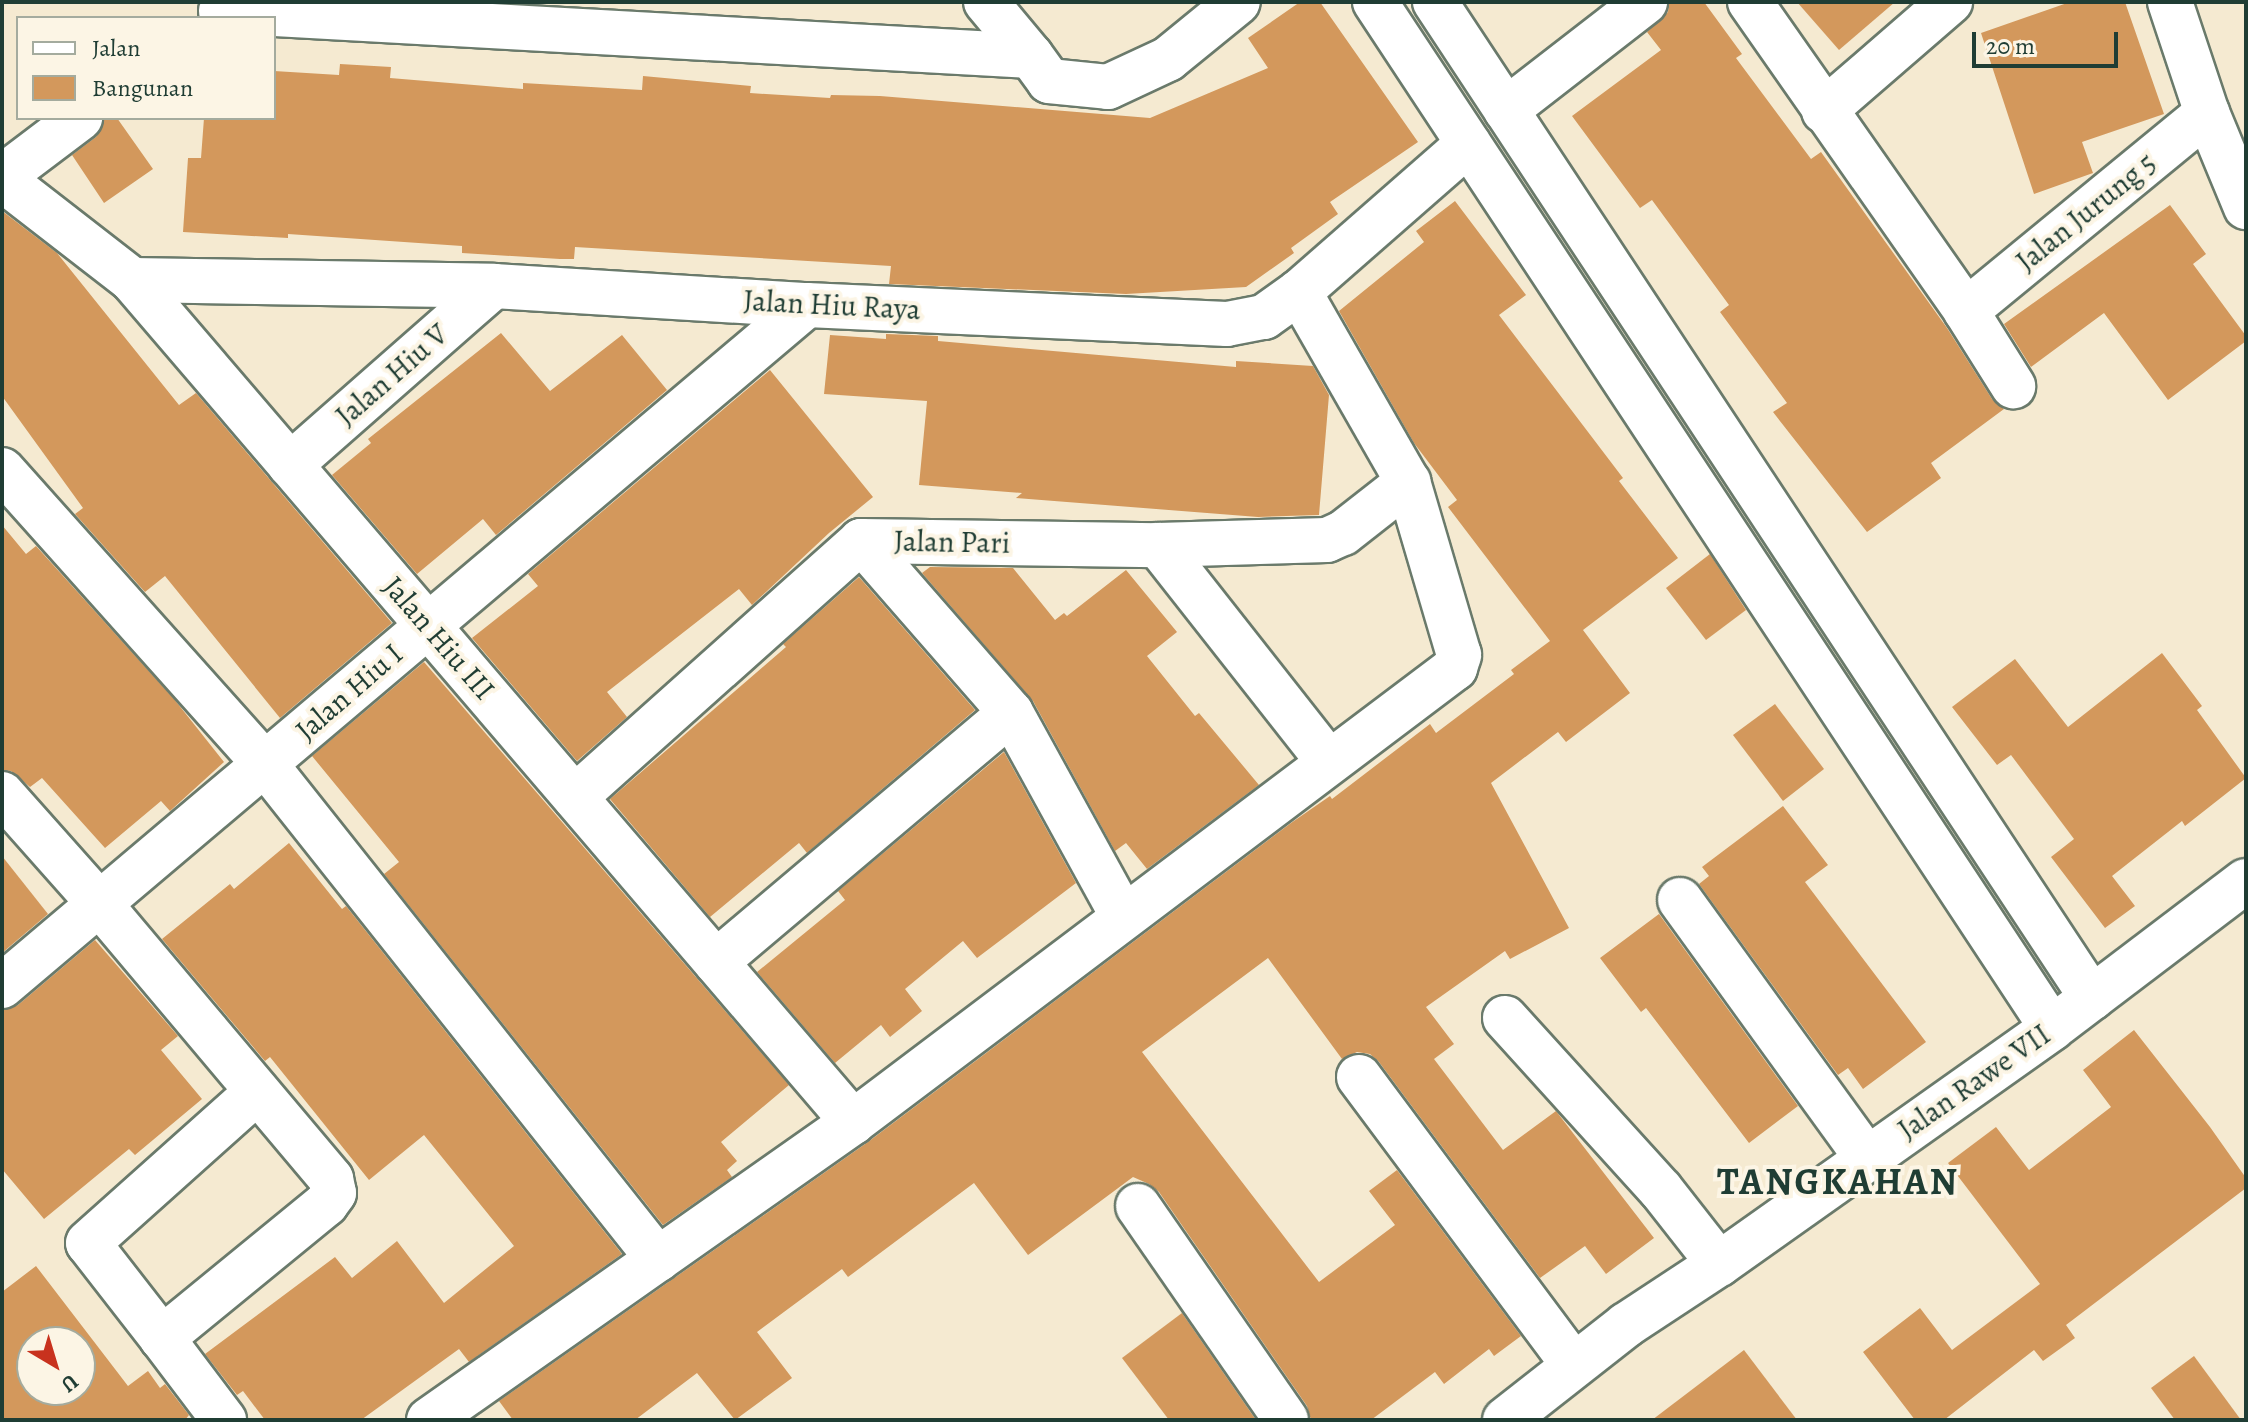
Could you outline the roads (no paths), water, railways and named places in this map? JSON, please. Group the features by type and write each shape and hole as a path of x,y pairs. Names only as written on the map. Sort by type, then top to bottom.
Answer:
{"street":[{"path":"986,2 1049,81 1108,87 1168,59 1238,2"},
{"path":"1375,2 2052,1028"},
{"path":"1435,2 2092,998"},
{"path":"1506,110 1645,2"},
{"path":"1750,2 1966,311 2013,386"},
{"path":"1824,111 1950,2"},
{"path":"2170,2 2207,113 2246,207"},
{"path":"215,10 1031,56"},
{"name":"Jalan Jurung 5","path":"1966,311 2207,113"},
{"path":"2,178 77,120"},
{"name":"Jalan Hiu Raya","path":"132,280 494,286 807,305 1227,324 1264,317 1299,292 1468,144"},
{"name":"Jalan Hiu III","path":"2,178 132,280 853,1122"},
{"name":"Jalan Hiu V","path":"290,465 494,286"},
{"path":"429,1420 853,1122 1455,668 1459,655 1408,482 1299,292"},
{"name":"Jalan Hiu I","path":"2,986 807,305"},
{"path":"2,470 266,765 658,1259"},
{"name":"Jalan Pari","path":"575,797 861,541 1158,545 1327,540 1343,533 1408,482"},
{"path":"861,541 1011,713 1123,917"},
{"path":"1158,545 1328,761"},
{"path":"716,962 1011,713"},
{"path":"2,794 98,902 331,1179 334,1193 162,1338"},
{"name":"Jalan Rawe VII","path":"1505,1420 1626,1325 1719,1264 2052,1028 2246,881"},
{"path":"1680,900 1867,1158"},
{"path":"1505,1018 1661,1190 1719,1264"},
{"path":"1359,1077 1574,1365"},
{"path":"224,1420 88,1243 257,1092"},
{"path":"1138,1206 1286,1420"}],"district":[{"name":"TANGKAHAN","path":"1838,1182"}]}
